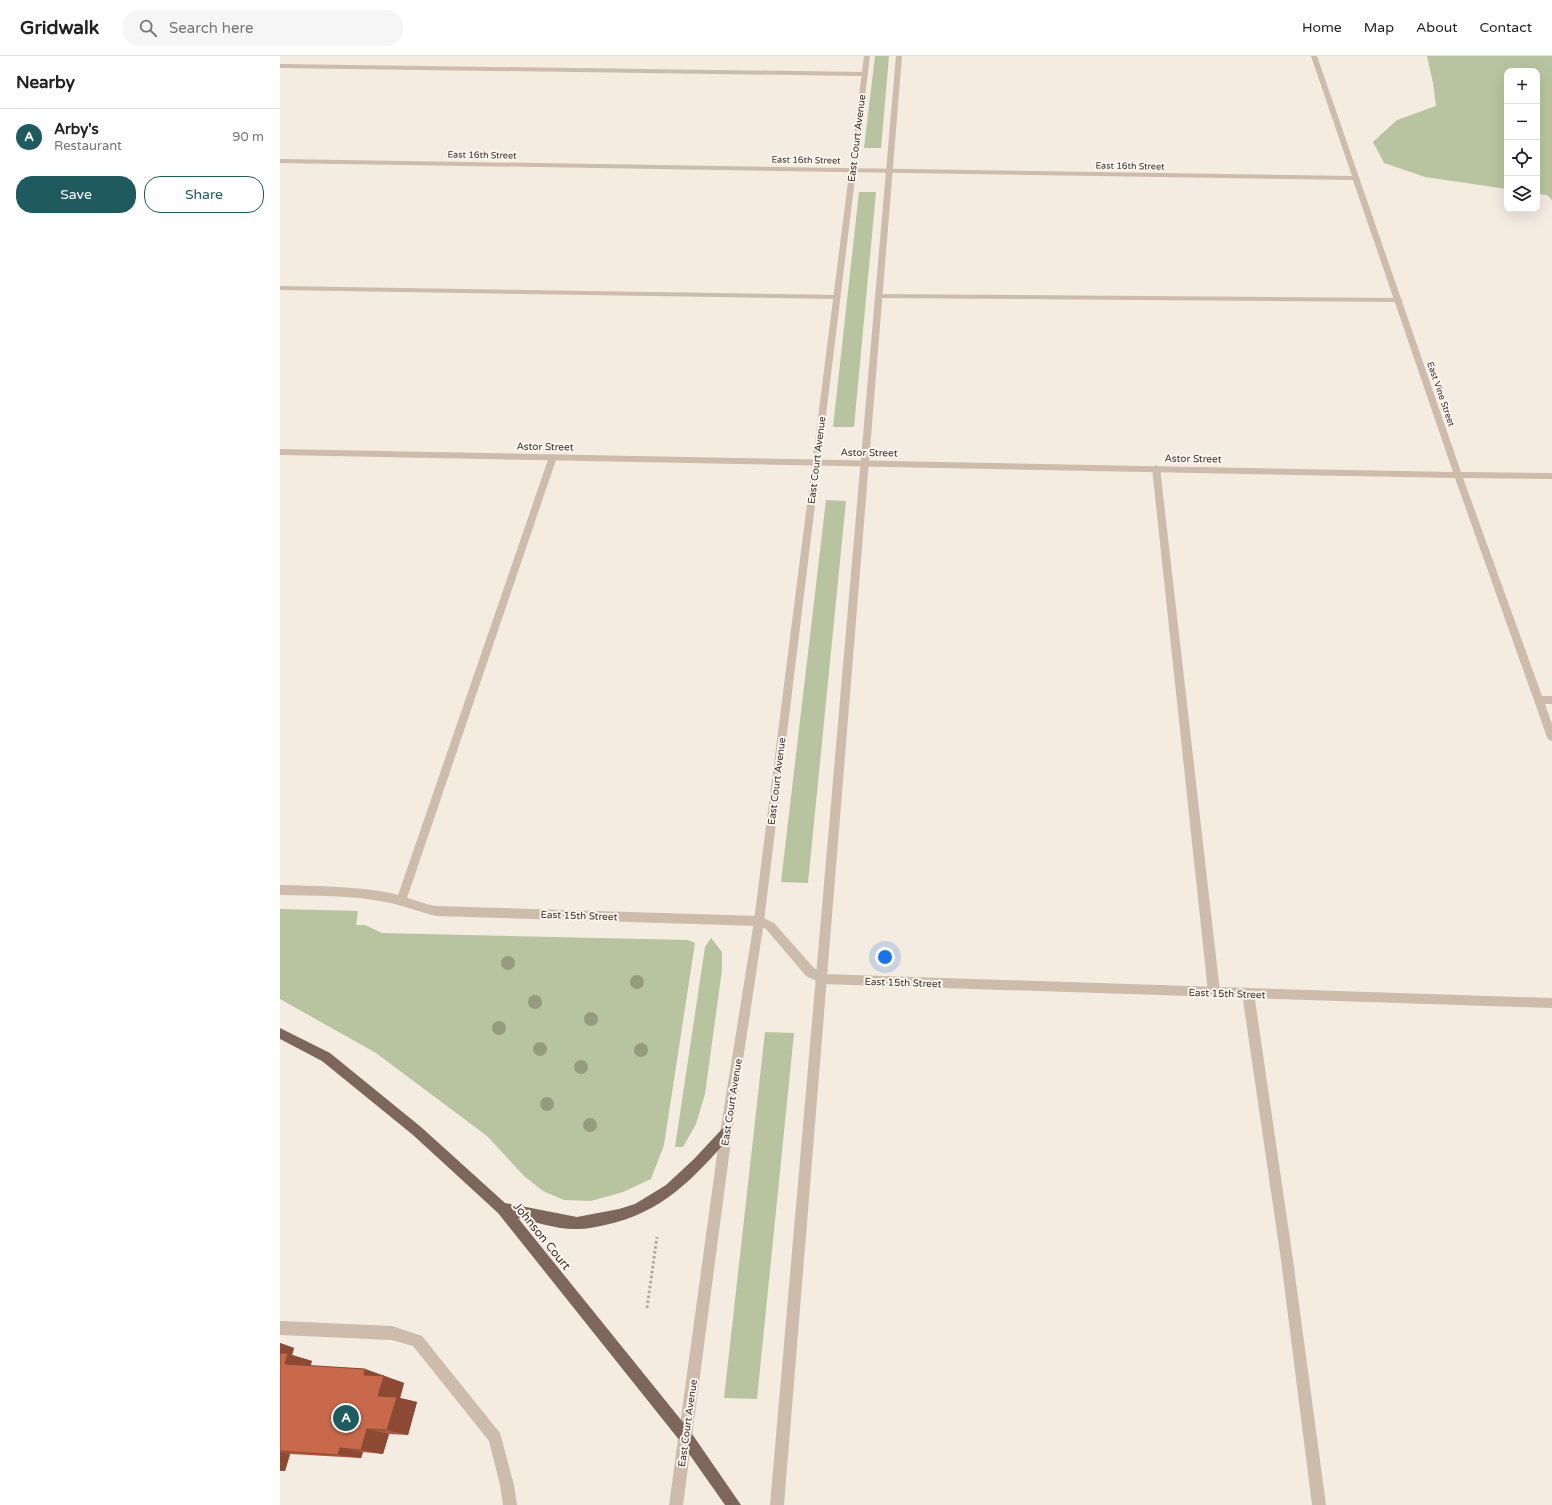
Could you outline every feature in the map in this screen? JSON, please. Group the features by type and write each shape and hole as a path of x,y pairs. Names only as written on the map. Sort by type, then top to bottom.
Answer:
{"main road":[{"name":"Johnson Court","path":"280,1034 326,1057 417,1131 502,1209 685,1436 734,1505"},
{"path":"502,1209 576,1223 611,1218 636,1211 664,1196 693,1169 726,1133"}],"street":[{"name":"East Court Avenue","path":"676,1505 726,1133 759,921 815,462 867,56"},
{"path":"777,1505 899,56"},
{"name":"East Vine Street","path":"1314,56 1458,475 1552,737"},
{"path":"280,66 864,74"},
{"name":"East 16th Street","path":"280,161 1356,178"},
{"path":"280,288 837,297"},
{"path":"879,296 1399,300"},
{"name":"Astor Street","path":"280,452 1552,476"},
{"path":"401,902 553,457"},
{"path":"1156,468 1214,992"},
{"path":"1539,700 1552,700"},
{"name":"East 15th Street","path":"280,890 361,893 388,897 421,908 436,911 759,921"},
{"path":"759,921 770,926 810,972 822,979"},
{"name":"East 15th Street","path":"822,979 1552,1003"},
{"path":"1248,994 1287,1260 1319,1505"},
{"path":"280,1328 392,1333 417,1341 494,1438 507,1485 510,1505"}],"path":[{"path":"647,1308 657,1236"}],"green space":[{"path":"875,56 889,56 881,148 864,148"},
{"path":"1427,56 1552,56 1552,200 1547,195 1540,194 1540,68 1504,68 1504,189 1425,177 1384,163 1373,142 1397,120 1436,106"},
{"path":"859,192 876,192 854,427 833,427"},
{"path":"826,500 846,501 808,883 781,882"},
{"path":"280,909 358,911 356,925 365,925 382,933 688,940 695,943 664,1145 651,1179 623,1192 591,1201 564,1200 543,1191 524,1176 487,1136 376,1053 280,999"},
{"path":"711,938 722,952 722,970 705,1094 696,1124 683,1147 675,1147 705,947"},
{"path":"765,1032 794,1033 757,1399 724,1398"}],"building":[{"path":"280,1353 288,1353 285,1364 365,1369 364,1375 384,1376 378,1396 397,1397 387,1430 367,1429 361,1450 340,1448 338,1455 280,1451"}],"place":[{"name":"Arby's","path":"346,1418"}]}
